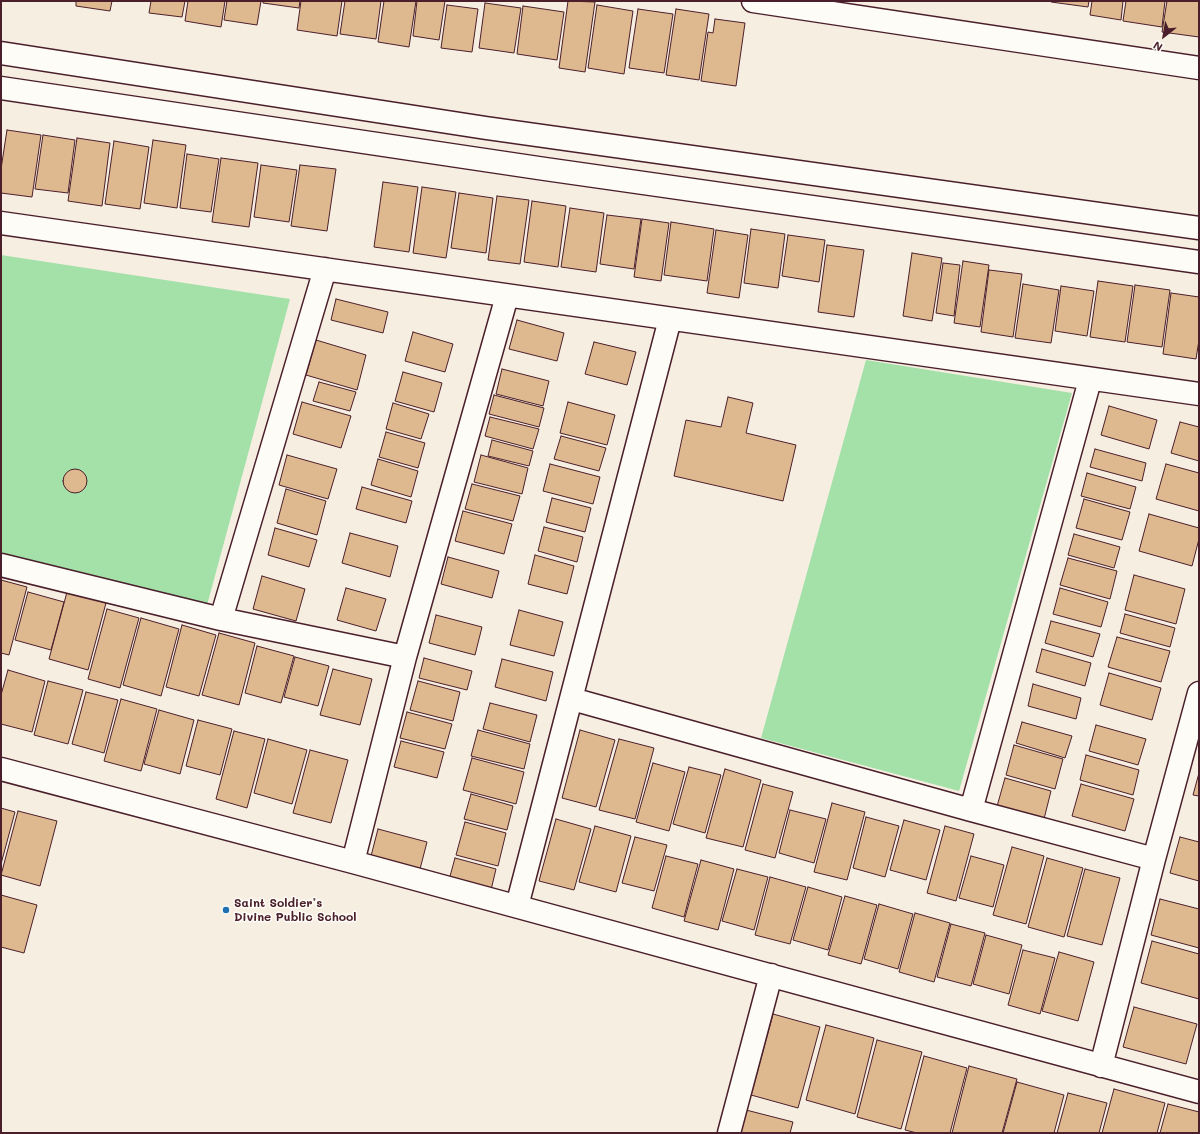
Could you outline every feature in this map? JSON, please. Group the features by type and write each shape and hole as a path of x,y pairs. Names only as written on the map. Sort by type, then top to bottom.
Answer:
{"street":[{"path":"753,1 866,9 1199,68"},
{"path":"1,53 486,128 1199,228"},
{"path":"1,88 545,169 1199,262"},
{"path":"1,223 1090,380 1199,394"},
{"path":"221,619 325,269"},
{"path":"353,862 405,657 508,296"},
{"path":"517,906 670,319"},
{"path":"971,810 1090,380"},
{"path":"1,565 221,619 405,657"},
{"path":"1101,1066 1154,859 1199,693"},
{"path":"572,699 971,810 1154,859"},
{"path":"1,769 517,906 1199,1092"},
{"path":"728,1133 771,975"}],"green space":[{"path":"1,255 290,299 206,609 1,555"},
{"path":"866,360 1072,393 959,791 761,738"}],"building":[{"path":"76,1 112,1 110,11 76,6"},
{"path":"151,1 185,1 182,17 149,13"},
{"path":"188,1 225,1 221,27 185,21"},
{"path":"227,1 261,1 257,25 224,20"},
{"path":"263,1 300,1 299,8 263,3"},
{"path":"301,1 342,1 337,36 297,30"},
{"path":"345,1 381,1 376,39 340,34"},
{"path":"384,1 416,1 409,47 378,42"},
{"path":"417,1 445,1 439,40 413,36"},
{"path":"568,1 595,2 585,72 559,68"},
{"path":"1051,1 1089,1 1088,7"},
{"path":"1092,1 1123,1 1121,20 1090,15"},
{"path":"1126,1 1165,1 1162,27 1123,21"},
{"path":"1167,1 1199,1 1199,37 1162,32"},
{"path":"485,3 521,8 514,53 479,48"},
{"path":"447,5 478,9 472,52 441,48"},
{"path":"597,5 633,11 624,74 588,68"},
{"path":"523,6 564,12 557,60 517,54"},
{"path":"638,9 673,14 664,73 629,68"},
{"path":"676,9 709,14 699,80 666,75"},
{"path":"715,19 745,23 736,86 701,81 708,32 713,33"},
{"path":"7,130 41,135 32,197 1,193 1,169"},
{"path":"43,135 75,140 68,193 35,189"},
{"path":"77,138 110,143 102,206 68,201"},
{"path":"153,140 186,145 177,208 144,203"},
{"path":"114,141 149,147 140,209 105,204"},
{"path":"187,154 219,159 211,212 180,208"},
{"path":"221,158 258,163 249,227 212,222"},
{"path":"261,165 297,170 289,222 254,217"},
{"path":"300,165 336,169 327,231 291,226"},
{"path":"383,182 418,187 409,252 374,247"},
{"path":"422,187 456,192 446,258 413,253"},
{"path":"459,193 493,198 486,253 451,248"},
{"path":"497,196 529,200 520,264 488,260"},
{"path":"532,201 566,206 558,267 524,262"},
{"path":"570,208 604,213 596,272 561,267"},
{"path":"607,215 641,219 634,269 600,264"},
{"path":"642,219 669,223 661,281 634,277"},
{"path":"671,222 714,229 707,281 664,275"},
{"path":"751,229 785,234 778,288 744,283"},
{"path":"716,230 748,235 739,298 707,293"},
{"path":"788,235 825,240 819,282 782,276"},
{"path":"827,245 864,250 854,317 818,312"},
{"path":"912,253 942,258 932,321 903,316"},
{"path":"963,261 989,265 980,327 954,323"},
{"path":"943,263 960,265 954,316 936,313"},
{"path":"989,270 1022,274 1013,337 981,332"},
{"path":"1098,281 1133,286 1125,342 1090,337"},
{"path":"1023,284 1059,290 1051,343 1015,338"},
{"path":"1135,285 1170,290 1162,347 1127,342"},
{"path":"1061,286 1094,291 1087,336 1055,331"},
{"path":"1171,293 1199,297 1199,340 1196,359 1163,354"},
{"path":"336,299 388,312 383,333 331,320"},
{"path":"517,320 564,333 557,361 509,349"},
{"path":"413,332 453,344 445,372 405,361"},
{"path":"316,340 366,355 357,390 306,375"},
{"path":"594,342 636,352 627,385 585,374"},
{"path":"502,369 549,381 543,406 496,394"},
{"path":"403,372 442,383 434,412 395,401"},
{"path":"319,382 356,392 350,411 313,401"},
{"path":"494,395 544,408 539,427 489,414"},
{"path":"728,397 753,403 746,433 796,445 783,501 674,476 686,420 721,427"},
{"path":"302,402 351,416 341,448 293,434"},
{"path":"568,402 615,415 607,445 560,433"},
{"path":"393,403 429,414 421,439 386,429"},
{"path":"1109,406 1157,420 1149,449 1101,435"},
{"path":"490,417 539,429 533,449 485,436"},
{"path":"1180,422 1199,427 1199,461 1171,453"},
{"path":"386,432 425,443 418,468 379,457"},
{"path":"561,436 606,448 599,471 554,459"},
{"path":"492,440 533,451 529,466 488,456"},
{"path":"1095,449 1146,463 1142,481 1090,467"},
{"path":"287,455 337,469 328,499 279,485"},
{"path":"481,455 528,468 522,494 474,482"},
{"path":"378,459 418,471 411,497 371,485"},
{"path":"550,464 600,477 593,504 543,491"},
{"path":"1166,464 1199,473 1199,511 1156,499"},
{"path":"75,469 80,470 86,476 86,486 80,492 75,493 70,492 64,486 63,481 64,476 70,470"},
{"path":"1087,473 1136,487 1130,509 1081,496"},
{"path":"472,484 520,496 513,521 465,509"},
{"path":"362,487 412,501 406,523 356,509"},
{"path":"286,489 326,501 317,535 277,523"},
{"path":"552,498 591,508 585,532 546,522"},
{"path":"1084,499 1130,512 1122,540 1076,528"},
{"path":"463,511 512,524 504,554 455,541"},
{"path":"1149,514 1199,528 1199,539 1192,566 1139,551"},
{"path":"544,527 583,537 577,562 538,551"},
{"path":"275,528 317,540 309,567 268,555"},
{"path":"350,533 398,546 390,577 342,563"},
{"path":"1074,534 1120,547 1114,568 1068,555"},
{"path":"535,555 574,566 567,594 528,584"},
{"path":"448,557 499,571 492,598 441,584"},
{"path":"1068,558 1117,571 1110,599 1060,585"},
{"path":"1134,575 1185,589 1176,624 1125,610"},
{"path":"262,576 305,589 296,621 253,609"},
{"path":"1,580 27,587 9,655 1,653"},
{"path":"346,588 386,599 376,631 337,620"},
{"path":"1060,588 1108,602 1101,627 1053,614"},
{"path":"28,592 64,602 51,650 15,640"},
{"path":"67,592 106,603 88,670 49,659"},
{"path":"107,609 139,618 120,688 88,679"},
{"path":"519,610 563,622 554,656 510,645"},
{"path":"1125,614 1175,628 1170,647 1120,633"},
{"path":"436,615 482,627 475,655 429,643"},
{"path":"141,618 179,629 161,696 123,685"},
{"path":"1051,621 1100,634 1093,657 1045,643"},
{"path":"182,625 216,635 199,696 166,687"},
{"path":"219,633 255,643 239,705 202,695"},
{"path":"1117,637 1170,651 1161,682 1108,667"},
{"path":"257,646 294,656 281,703 245,693"},
{"path":"1042,649 1091,663 1085,686 1036,672"},
{"path":"295,657 329,666 318,706 284,697"},
{"path":"424,658 472,671 467,690 419,678"},
{"path":"502,659 553,672 546,701 495,687"},
{"path":"333,669 372,679 360,725 320,715"},
{"path":"8,670 45,681 32,732 1,724 1,695"},
{"path":"1109,673 1161,688 1152,720 1100,705"},
{"path":"48,681 83,690 68,744 34,735"},
{"path":"418,681 460,692 453,721 410,710"},
{"path":"1033,684 1081,698 1076,719 1028,706"},
{"path":"86,692 118,700 104,753 72,744"},
{"path":"121,699 157,709 141,771 104,761"},
{"path":"490,703 537,715 530,742 483,729"},
{"path":"159,710 194,720 180,774 144,764"},
{"path":"407,712 452,724 445,749 400,738"},
{"path":"198,720 232,729 220,775 186,766"},
{"path":"1022,722 1072,736 1065,758 1016,743"},
{"path":"1096,725 1146,739 1138,765 1089,751"},
{"path":"478,730 530,744 524,769 471,756"},
{"path":"580,730 615,740 596,807 562,798"},
{"path":"234,731 265,739 247,808 216,799"},
{"path":"268,739 307,750 292,804 254,793"},
{"path":"619,739 654,748 635,819 599,810"},
{"path":"401,741 444,752 437,778 394,767"},
{"path":"1014,745 1063,759 1055,789 1006,775"},
{"path":"310,750 348,760 331,823 293,813"},
{"path":"1086,755 1139,770 1133,795 1080,780"},
{"path":"472,758 524,772 516,804 463,790"},
{"path":"653,763 685,772 669,831 636,822"},
{"path":"689,767 721,775 705,833 673,824"},
{"path":"725,769 761,780 743,847 706,838"},
{"path":"1199,773 1199,796 1193,795"},
{"path":"1005,778 1051,791 1043,823 996,810"},
{"path":"763,784 793,792 775,858 745,850"},
{"path":"1081,784 1134,799 1125,831 1072,816"},
{"path":"471,794 513,806 507,830 464,819"},
{"path":"832,803 865,812 847,880 814,872"},
{"path":"1,808 15,812 1,864"},
{"path":"790,810 826,819 814,863 779,853"},
{"path":"18,811 57,821 40,886 1,875"},
{"path":"866,817 899,826 885,877 853,868"},
{"path":"556,819 591,829 574,890 539,881"},
{"path":"904,820 940,830 926,880 890,870"},
{"path":"465,822 506,833 498,866 456,855"},
{"path":"595,826 631,836 616,892 579,882"},
{"path":"945,826 974,834 956,901 927,893"},
{"path":"378,829 427,842 419,873 370,860"},
{"path":"635,837 667,845 654,891 622,883"},
{"path":"1180,837 1199,842 1199,881 1170,873"},
{"path":"1012,847 1044,856 1026,924 993,915"},
{"path":"666,856 698,864 684,917 652,908"},
{"path":"971,856 1004,865 993,907 959,898"},
{"path":"455,858 496,869 491,890 449,880"},
{"path":"1047,858 1083,868 1064,937 1028,927"},
{"path":"701,860 734,869 718,930 684,921"},
{"path":"737,869 768,877 754,930 722,921"},
{"path":"1085,869 1120,878 1102,945 1067,936"},
{"path":"770,877 806,887 790,944 755,935"},
{"path":"808,887 842,897 828,950 793,940"},
{"path":"1,895 37,905 24,953 1,947"},
{"path":"845,896 877,905 861,964 828,955"},
{"path":"1160,899 1199,909 1199,948 1151,935"},
{"path":"879,904 913,914 898,969 864,959"},
{"path":"915,913 950,923 934,982 899,972"},
{"path":"951,924 985,933 971,986 937,977"},
{"path":"986,935 1022,945 1009,994 973,984"},
{"path":"1152,941 1199,954 1199,999 1141,983"},
{"path":"1023,950 1055,958 1040,1014 1008,1005"},
{"path":"1059,952 1094,962 1078,1021 1042,1011"},
{"path":"1134,1007 1197,1024 1186,1064 1123,1047"},
{"path":"773,1014 820,1027 798,1108 751,1095"},
{"path":"826,1025 874,1038 855,1114 806,1100"},
{"path":"877,1040 922,1052 901,1129 857,1117"},
{"path":"924,1056 967,1068 950,1133 917,1133 905,1130"},
{"path":"969,1066 1017,1079 1002,1133 952,1133"},
{"path":"1017,1082 1064,1095 1054,1133 1003,1133"},
{"path":"1114,1089 1165,1103 1157,1133 1102,1133"},
{"path":"1068,1093 1107,1103 1099,1133 1057,1133"},
{"path":"1168,1104 1199,1112 1199,1133 1160,1133"},
{"path":"746,1110 793,1122 790,1133 740,1133"}],"place":[{"name":"Saint Soldier’s Divine Public School","path":"226,910"}]}
